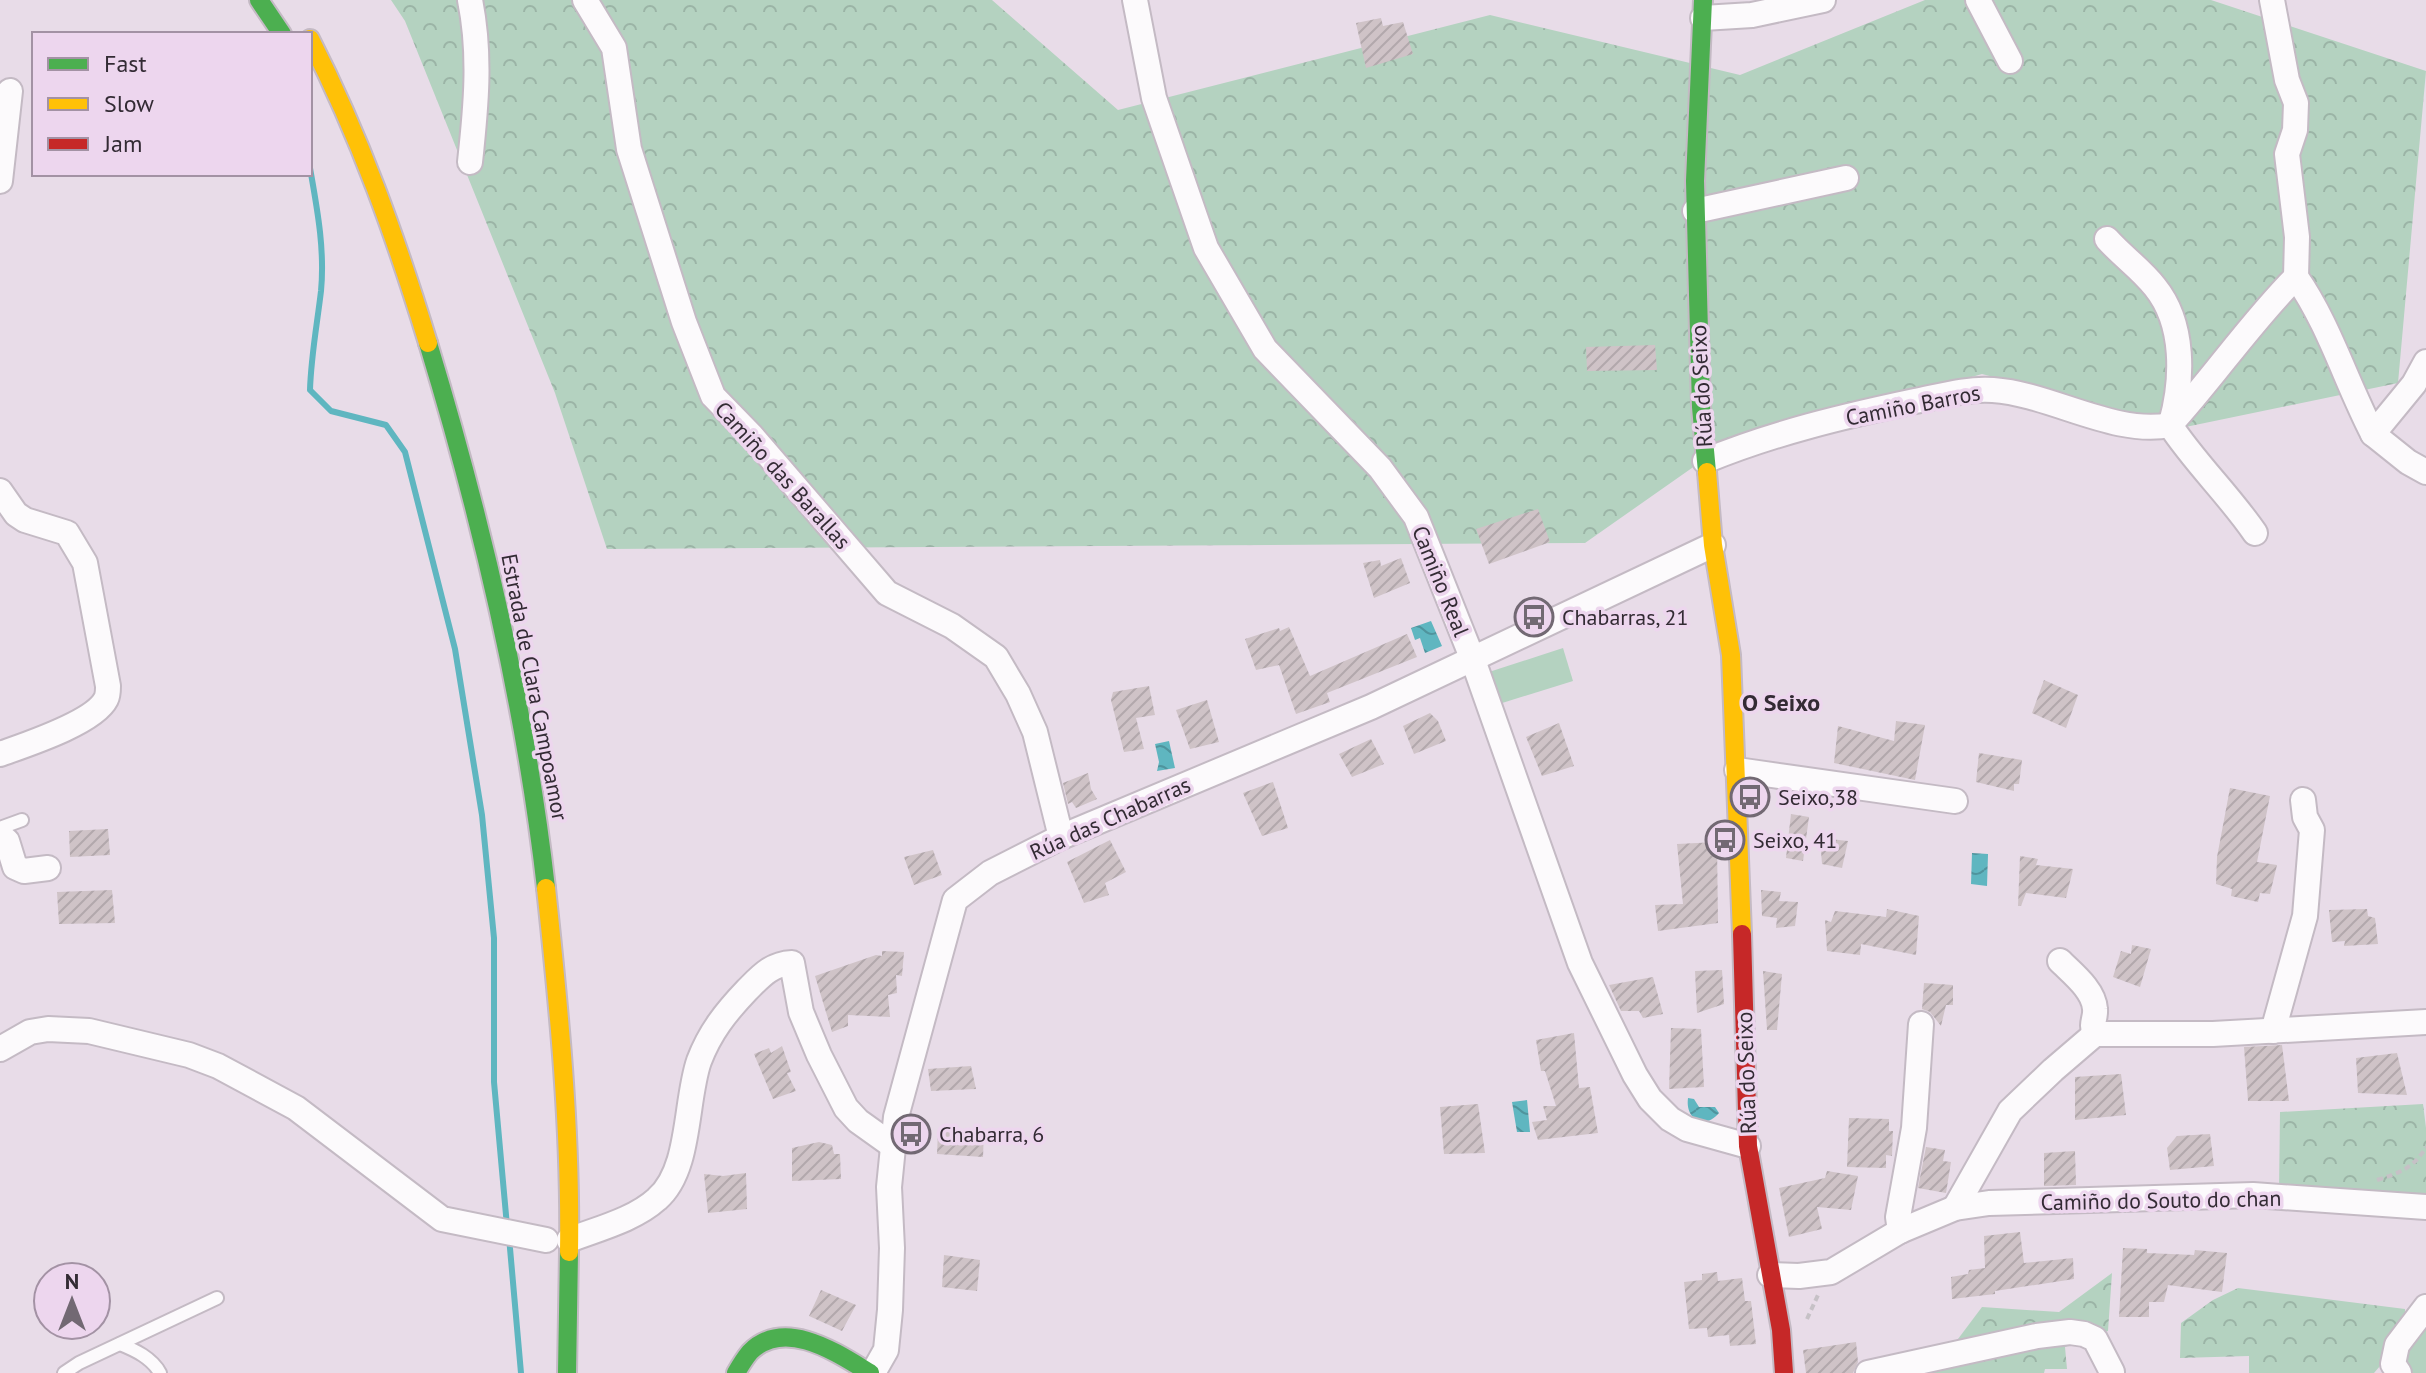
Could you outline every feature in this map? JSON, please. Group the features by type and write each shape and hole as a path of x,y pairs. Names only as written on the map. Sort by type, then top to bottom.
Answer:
{"street":[{"path":"259,0 281,32"},
{"path":"470,0 478,86 470,162"},
{"name":"Camiño das Barallas","path":"585,0 614,48 629,149 684,322 713,396 751,435 887,593 952,626 996,657 1018,694 1035,732 1061,837"},
{"name":"Camiño Real","path":"1135,0 1154,98 1206,248 1265,349 1380,468 1416,517 1473,660 1580,963 1635,1075 1650,1099 1670,1119 1687,1129 1748,1146"},
{"path":"1703,9 1752,15 1823,0"},
{"path":"1978,0 2010,61"},
{"path":"2272,0 2287,80 2296,103 2295,130 2287,154 2297,237 2296,277 2315,305 2350,389 2373,434 2426,472"},
{"name":"Rúa do Seixo","path":"1703,9 1697,98 1695,211 1705,461 1713,545 1731,655 1748,1146 1781,1330 1784,1373"},
{"name":"Estrada de Clara Campoamor","path":"312,44 347,113 376,186 418,310 456,432 512,672 535,805 552,941 563,1090 546,1239 567,1373"},
{"path":"0,181 10,91"},
{"path":"1695,211 1846,178"},
{"path":"2107,239 2155,286 2169,310 2179,356 2178,392 2170,425 2255,533"},
{"path":"2170,425 2271,302 2296,277"},
{"path":"2373,434 2414,384 2426,362"},
{"name":"Camiño Barros","path":"1705,461 1775,435 1875,410 1992,389 2036,398 2136,427 2170,425"},
{"path":"0,491 16,514 25,520 67,533 85,563 108,686 106,699 96,711 82,720 0,754"},
{"name":"Rúa das Chabarras","path":"871,1373 886,1350 890,1310 892,1248 889,1187 896,1117 955,900 990,873 1061,837 1371,707 1713,545"},
{"path":"1737,770 1955,801"},
{"path":"2273,1031 2305,916 2312,830 2305,817 2303,800"},
{"path":"0,835 7,841 15,867 24,871 48,868"},
{"path":"2060,961 2091,995 2096,1009 2091,1026 2095,1034"},
{"path":"0,1049 30,1032 48,1029 89,1031 189,1055 218,1066 296,1108 442,1219 546,1239 635,1213 657,1199 672,1181 698,1063 708,1039 738,999 762,974 778,964 792,963 801,1012 846,1108 858,1121 893,1146"},
{"path":"1955,1208 2010,1111 2095,1034 2273,1031 2426,1022"},
{"path":"1900,1231 1898,1217 1914,1128 1921,1024"},
{"name":"Camiño do Souto do chan","path":"1770,1275 1799,1276 1831,1272 1900,1231 1955,1208 1989,1203 2253,1195 2426,1207"},
{"path":"2398,1373 2393,1364 2397,1345 2426,1307"},
{"path":"1868,1373 2037,1336 2070,1332 2095,1339 2112,1372"},
{"path":"736,1373 741,1363 762,1341 791,1336 833,1352 871,1373"}],"lane":[{"path":"0,828 22,820"},
{"path":"64,1373 217,1298"},
{"path":"120,1344 137,1351 160,1373"}],"path":[{"path":"2371,1182 2399,1174 2414,1164 2426,1147"},
{"path":"1805,1322 1831,1272"}],"green space":[{"path":"391,0 992,0 1118,110 1490,15 1740,75 1925,0 2211,0 2426,71 2398,383 2171,430 2148,417 1982,374 1719,449 1585,543 607,549 555,393 405,21"},
{"path":"1563,648 1573,681 1499,704 1489,672"},
{"path":"2423,1104 2426,1204 2279,1191 2280,1112"},
{"path":"2112,1273 2108,1331 2065,1347 2067,1369 2045,1369 2044,1373 1886,1373 1952,1347 1982,1307 2059,1312"},
{"path":"2238,1288 2405,1309 2405,1317 2386,1359 2374,1373 2249,1373 2249,1356 2180,1358 2181,1323 2213,1300"},
{"path":"2426,1319 2426,1373 2409,1373 2401,1352"}],"water":[{"path":"1431,621 1442,646 1425,653 1420,638 1415,640 1411,628"},
{"path":"1169,741 1175,768 1157,771 1159,762 1155,744"},
{"path":"1972,853 1988,854 1987,886 1971,884"},
{"path":"1688,1098 1694,1099 1699,1107 1715,1107 1719,1113 1708,1121 1697,1120 1690,1112"},
{"path":"1527,1100 1530,1132 1517,1132 1512,1102"}],"building":[{"path":"1381,18 1383,26 1403,22 1413,54 1366,68 1356,23"},
{"path":"1655,345 1657,370 1587,371 1586,347"},
{"path":"1538,509 1550,542 1489,564 1476,529"},
{"path":"1401,558 1410,583 1374,598 1363,563 1380,560 1381,566"},
{"path":"1289,627 1310,676 1407,634 1417,657 1327,693 1330,702 1296,714 1279,665 1256,670 1245,639"},
{"path":"2044,680 2078,695 2066,728 2032,713"},
{"path":"1149,686 1155,715 1136,718 1144,749 1124,752 1111,700 1113,692"},
{"path":"1207,700 1219,742 1190,749 1176,710"},
{"path":"1430,713 1438,721 1446,741 1414,754 1403,726"},
{"path":"1896,721 1925,725 1915,780 1834,763 1838,726 1894,741"},
{"path":"1559,723 1574,766 1542,776 1526,737"},
{"path":"1371,739 1384,764 1352,777 1339,754"},
{"path":"1979,753 2022,760 2019,784 2014,784 2014,791 1976,782"},
{"path":"1088,773 1097,799 1076,808 1072,802 1068,804 1063,783"},
{"path":"1273,782 1288,828 1262,836 1243,793"},
{"path":"2230,788 2270,796 2257,862 2277,865 2270,894 2260,893 2258,902 2231,896 2232,889 2216,884 2217,857"},
{"path":"1791,814 1809,817 1803,861 1786,858"},
{"path":"108,829 110,855 70,857 69,831"},
{"path":"1820,838 1848,841 1842,868 1822,864"},
{"path":"1110,840 1126,872 1105,883 1109,895 1084,903 1067,862"},
{"path":"1717,842 1718,923 1658,931 1655,905 1683,904 1677,844"},
{"path":"933,850 942,875 914,885 904,857"},
{"path":"2020,856 2038,859 2036,865 2073,869 2066,898 2026,893 2021,906 2018,906"},
{"path":"112,890 115,923 59,924 57,892"},
{"path":"1761,890 1781,892 1779,901 1798,902 1795,926 1776,928 1777,918 1762,916"},
{"path":"1887,909 1919,916 1916,955 1861,944 1860,955 1827,951 1825,920 1831,922 1835,911 1886,917"},
{"path":"2367,909 2368,916 2375,918 2378,944 2344,946 2345,941 2332,942 2329,910"},
{"path":"2132,945 2151,949 2140,987 2113,977 2121,951 2131,954"},
{"path":"882,951 904,952 902,976 896,975 897,993 888,995 890,1017 848,1015 848,1026 832,1032 815,976 876,955 882,956"},
{"path":"1722,970 1724,1004 1697,1013 1695,971"},
{"path":"1763,971 1782,974 1777,1030 1767,1030"},
{"path":"1653,977 1663,1014 1643,1018 1639,1011 1621,1011 1609,985"},
{"path":"1924,983 1953,985 1953,1005 1946,1005 1941,1026 1930,1012 1922,1009"},
{"path":"1671,1028 1701,1029 1704,1087 1669,1089"},
{"path":"1574,1033 1579,1088 1590,1087 1598,1133 1538,1140 1532,1122 1547,1120 1543,1106 1556,1106 1545,1071 1541,1071 1536,1040"},
{"path":"2282,1045 2289,1101 2248,1101 2244,1047"},
{"path":"782,1046 791,1072 787,1073 796,1091 773,1099 754,1054 769,1048 771,1053"},
{"path":"2397,1053 2407,1095 2358,1093 2356,1058"},
{"path":"971,1066 976,1089 931,1091 928,1069"},
{"path":"2121,1074 2126,1115 2075,1120 2075,1077"},
{"path":"1478,1104 1485,1153 1444,1154 1440,1107"},
{"path":"1849,1118 1889,1119 1889,1131 1893,1131 1892,1156 1886,1155 1886,1168 1847,1167"},
{"path":"938,1131 984,1132 983,1157 937,1154"},
{"path":"2210,1134 2214,1166 2170,1170 2167,1148 2177,1136"},
{"path":"819,1142 832,1145 834,1154 840,1154 841,1179 792,1181 792,1148"},
{"path":"1926,1147 1945,1150 1943,1161 1951,1162 1946,1193 1918,1188"},
{"path":"2075,1151 2076,1185 2044,1186 2044,1153"},
{"path":"1827,1171 1858,1176 1851,1210 1817,1207 1822,1229 1789,1237 1779,1188 1825,1178"},
{"path":"746,1173 747,1209 708,1213 704,1174 723,1176"},
{"path":"2020,1232 2024,1263 2073,1258 2074,1279 1952,1299 1951,1277 1985,1268 1984,1236"},
{"path":"2123,1248 2147,1249 2147,1253 2194,1255 2195,1250 2227,1253 2222,1292 2168,1285 2164,1302 2149,1302 2149,1317 2119,1317"},
{"path":"944,1255 980,1260 977,1291 942,1287"},
{"path":"1717,1272 1718,1281 1742,1278 1745,1301 1751,1301 1756,1344 1730,1346 1729,1335 1708,1337 1707,1328 1689,1329 1684,1282 1702,1280 1702,1274"},
{"path":"821,1290 856,1305 842,1331 809,1316"},
{"path":"1856,1342 1858,1362 1853,1373 1806,1373 1803,1350"}],"waterway":[{"path":"311,176 320,229 322,275 310,390 331,411 386,425 405,452 455,649 482,815 494,938 494,1082 507,1226"},
{"path":"509,1237 521,1373"}],"traffic: fast":[{"path":"259,0 281,32"},
{"path":"1703,0 1695,181 1701,407 1707,472"},
{"path":"428,343 484,545 514,682 546,888"},
{"path":"567,1373 569,1252"},
{"path":"736,1373 750,1352 764,1342 779,1338 795,1338 827,1348 870,1373"}],"traffic: slow":[{"path":"312,43 376,188 428,343"},
{"path":"1707,472 1713,545 1731,655 1742,934"},
{"path":"546,888 566,1116 569,1252"}],"traffic: jam":[{"path":"1742,934 1748,1146 1781,1330 1784,1373"}],"place":[{"name":"Chabarras, 21","path":"1534,617"},
{"name":"Seixo,38","path":"1750,797"},
{"name":"Seixo, 41","path":"1725,840"},
{"name":"Chabarra, 6","path":"911,1134"}],"district":[{"name":"O Seixo","path":"1781,703"}]}
